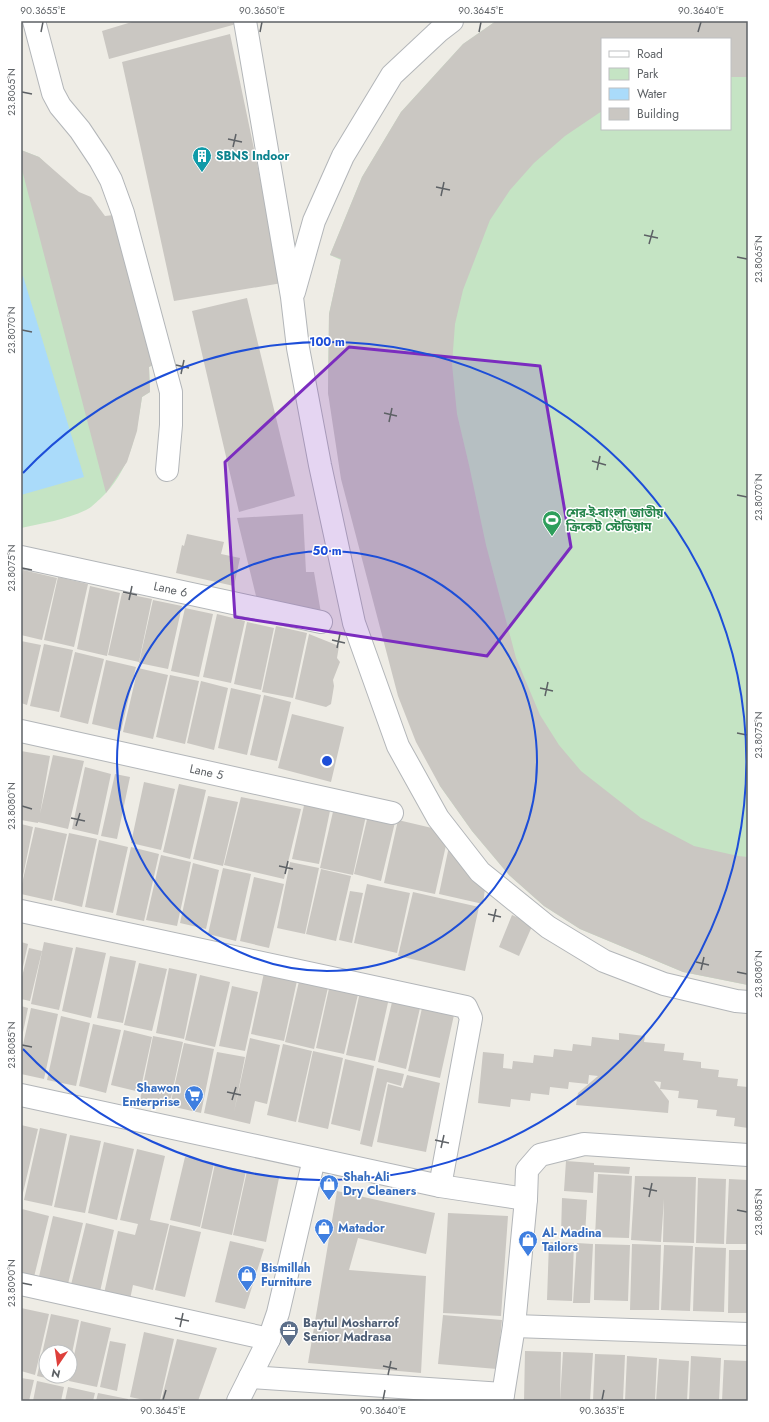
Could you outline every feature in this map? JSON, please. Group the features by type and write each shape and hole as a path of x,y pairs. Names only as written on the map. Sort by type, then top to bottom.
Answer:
{"street":[{"path":"34,21 53,93 60,106 80,130 100,160 111,180 123,213 171,392 167,470"},
{"path":"245,21 292,297 298,348 320,465 354,623 398,746 438,818 480,872 548,927 604,961 664,984 736,1001 748,1002"},
{"path":"292,297 314,221 343,156 392,75 439,30 452,21"},
{"name":"Lane 6","path":"21,557 321,622"},
{"name":"Lane 5","path":"21,731 392,813"},
{"path":"21,911 466,1007 471,1018 440,1186"},
{"path":"21,1095 440,1186 526,1199"},
{"path":"250,1376 503,1398 514,1326 526,1199 527,1170 540,1155 584,1144 748,1155"},
{"path":"238,1401 270,1339 278,1313 314,1159"},
{"path":"21,1284 270,1339"},
{"path":"514,1326 748,1334"}],"highlighted area":[{"path":"349,347 540,366 571,547 487,656 235,617 225,462"}],"green space":[{"name":"শের-ই-বাংলা জাতীয় ক্রিকেট স্টেডিয়াম","path":"496,21 748,21 748,985 683,972 580,929 544,906 509,875 472,831 440,786 328,393 329,314 341,260 330,255 362,177 401,112 463,44"},
{"path":"21,150 39,157 105,219 161,361 149,367 150,392 142,397 130,452 125,465 110,488 100,499 86,510 62,519 21,528"}],"water":[{"path":"21,276 23,276 84,477 21,495"}],"building":[{"path":"135,21 239,21 240,23 109,59 102,31"},
{"path":"496,21 748,21 748,77 731,77 731,38 601,38 601,112 565,136 534,163 510,190 490,220 463,290 455,324 452,364 457,414 486,545 516,658 540,715 559,745 581,771 641,818 694,846 748,857 748,985 683,972 580,929 544,906 509,875 472,831 440,786 416,742 398,696 341,479 328,393 329,314 341,259 330,255 362,177 401,112 463,44"},
{"name":"SBNS Indoor","path":"230,34 282,283 174,301 122,62"},
{"path":"21,150 39,157 79,192 91,197 105,216 122,214 161,361 149,367 150,392 142,397 137,431 127,462 106,493 21,166"},
{"path":"247,298 295,496 239,512 192,311"},
{"path":"303,514 306,572 314,572 322,619 257,600 237,518"},
{"path":"187,534 224,542 221,554 240,558 234,586 176,573 182,545 184,546"},
{"path":"23,570 57,578 42,640 21,635 21,580"},
{"path":"58,577 88,584 74,647 44,640"},
{"path":"90,586 120,593 107,656 77,649"},
{"path":"122,593 152,599 139,662 108,655"},
{"path":"153,600 182,606 168,669 139,663"},
{"path":"185,608 213,614 199,677 171,671"},
{"path":"217,614 245,621 231,683 203,677"},
{"path":"247,622 274,628 261,690 234,684"},
{"path":"276,626 307,633 293,698 262,692"},
{"path":"309,634 339,646 337,658 340,662 333,680 334,686 331,704 326,707 295,699"},
{"path":"21,641 41,645 27,705 21,703"},
{"path":"44,644 73,650 59,712 30,706"},
{"path":"75,652 104,659 88,724 60,717"},
{"path":"106,660 136,667 121,731 92,724"},
{"path":"138,668 168,675 153,739 123,732"},
{"path":"170,675 199,681 185,744 156,737"},
{"path":"201,681 228,688 214,750 187,743"},
{"path":"231,688 261,695 247,755 218,748"},
{"path":"264,695 291,702 277,761 250,755"},
{"path":"292,714 344,727 331,782 278,768"},
{"path":"21,751 50,756 40,814 53,755 84,761 68,829 38,822 21,820"},
{"path":"85,767 111,774 98,835 72,829"},
{"path":"115,774 130,777 117,839 101,836"},
{"path":"144,782 175,789 161,850 131,843"},
{"path":"179,784 206,790 190,859 163,852"},
{"path":"208,796 238,802 223,866 193,859"},
{"path":"241,797 301,809 284,879 224,865"},
{"path":"305,801 331,806 319,864 292,859"},
{"path":"335,803 367,811 353,875 320,868"},
{"path":"369,811 396,818 381,881 354,874"},
{"path":"398,820 449,832 435,894 384,883"},
{"path":"21,824 33,827 22,881 21,881"},
{"path":"35,827 67,834 52,901 21,894 21,888"},
{"path":"452,832 487,873 483,904 439,894"},
{"path":"69,833 97,839 82,907 54,900"},
{"path":"99,840 128,847 113,913 85,907"},
{"path":"131,847 159,854 144,921 116,915"},
{"path":"161,855 191,862 177,926 146,920"},
{"path":"290,862 319,868 305,934 277,928"},
{"path":"193,863 219,870 206,929 180,923"},
{"path":"223,868 251,874 236,941 208,934"},
{"path":"321,869 351,876 336,941 306,934"},
{"path":"254,877 284,884 269,948 240,941"},
{"path":"367,884 410,893 397,953 354,943"},
{"path":"350,891 363,893 352,943 339,940"},
{"path":"413,892 479,907 465,971 398,956"},
{"path":"512,915 533,924 519,956 499,947"},
{"path":"21,942 28,944 22,971 21,971"},
{"path":"44,942 73,948 59,1010 31,1004"},
{"path":"76,947 106,953 91,1018 62,1011"},
{"path":"29,948 42,951 30,1001 21,999 21,981"},
{"path":"110,956 136,961 123,1023 97,1018"},
{"path":"139,963 167,969 152,1031 124,1025"},
{"path":"169,968 197,974 184,1039 156,1033"},
{"path":"265,968 298,976 284,1041 251,1034"},
{"path":"200,975 230,982 215,1047 185,1040"},
{"path":"300,977 329,983 314,1049 285,1042"},
{"path":"330,984 359,990 344,1054 316,1048"},
{"path":"232,986 258,992 245,1051 219,1046"},
{"path":"360,992 389,998 375,1061 346,1055"},
{"path":"392,1002 420,1008 406,1069 378,1062"},
{"path":"21,1006 28,1008 22,1037 21,1037"},
{"path":"31,1008 58,1014 44,1079 21,1074 21,1054"},
{"path":"422,1008 454,1015 440,1078 408,1071"},
{"path":"61,1016 90,1023 76,1086 47,1080"},
{"path":"93,1024 121,1030 106,1093 79,1086"},
{"path":"124,1030 152,1037 140,1092 111,1085"},
{"path":"619,1033 645,1036 644,1042 665,1044 664,1051 684,1053 683,1060 701,1062 701,1068 719,1070 718,1077 738,1079 737,1086 748,1087 748,1128 734,1126 735,1118 716,1116 717,1110 697,1108 698,1100 678,1098 679,1091 660,1089 669,1101 668,1113 576,1105 578,1093 598,1076 589,1075 588,1084 569,1082 568,1089 550,1087 549,1095 531,1093 530,1101 511,1099 510,1107 478,1103 483,1052 504,1054 503,1068 512,1069 513,1061 533,1063 534,1055 553,1057 554,1049 572,1051 573,1044 591,1046 592,1037 619,1040","holes":["654,1081 661,1082 660,1089"]},
{"path":"153,1036 183,1042 169,1107 140,1100"},
{"path":"250,1038 280,1045 267,1104 255,1101 250,1124 204,1113 217,1052 245,1057 234,1112"},
{"path":"184,1043 214,1049 201,1113 170,1106"},
{"path":"283,1044 312,1051 296,1122 267,1115"},
{"path":"313,1051 343,1058 328,1129 298,1122"},
{"path":"345,1059 374,1066 360,1131 331,1124"},
{"path":"377,1068 404,1074 401,1086 387,1082 372,1147 360,1144"},
{"path":"407,1075 440,1083 426,1152 377,1142 388,1084 403,1088"},
{"path":"21,1125 38,1129 22,1197 21,1197"},
{"path":"40,1128 67,1134 52,1206 24,1200"},
{"path":"70,1135 101,1141 85,1213 54,1207"},
{"path":"104,1142 134,1149 117,1220 88,1213"},
{"path":"137,1149 165,1156 150,1220 169,1224 153,1290 133,1285 129,1304 103,1298 118,1231 135,1235 138,1224 120,1220"},
{"path":"185,1157 214,1163 200,1227 170,1220"},
{"path":"566,1161 594,1163 594,1165 630,1167 629,1174 594,1172 593,1193 564,1191"},
{"path":"215,1164 246,1171 232,1235 201,1228"},
{"path":"247,1171 279,1178 266,1242 233,1235"},
{"path":"598,1174 632,1176 629,1238 595,1237"},
{"path":"635,1176 696,1177 694,1243 663,1242 664,1199 661,1242 631,1240"},
{"path":"698,1178 726,1179 724,1244 696,1243"},
{"path":"729,1179 748,1180 748,1244 726,1244"},
{"path":"337,1191 435,1213 426,1254 358,1238 349,1270 426,1276 421,1373 308,1363"},
{"path":"562,1198 587,1200 585,1236 561,1235"},
{"path":"22,1209 49,1216 33,1281 21,1278"},
{"path":"448,1213 508,1216 501,1316 443,1313"},
{"path":"53,1216 83,1223 67,1288 38,1281"},
{"path":"86,1223 114,1230 99,1296 70,1289"},
{"path":"170,1225 201,1232 185,1297 155,1290"},
{"path":"230,1241 264,1249 245,1309 215,1302"},
{"path":"549,1242 574,1243 572,1301 547,1300"},
{"path":"577,1243 593,1244 590,1303 573,1303"},
{"path":"595,1244 630,1245 628,1301 594,1300"},
{"path":"632,1244 661,1245 659,1310 630,1310"},
{"path":"664,1245 693,1246 690,1311 661,1310"},
{"path":"695,1247 726,1248 724,1312 693,1311"},
{"path":"729,1250 748,1250 748,1313 728,1313"},
{"path":"21,1308 49,1314 42,1344 38,1344 38,1362 35,1375 21,1371"},
{"path":"51,1314 79,1320 74,1344 44,1344"},
{"path":"443,1315 502,1320 497,1369 438,1364"},
{"path":"81,1321 111,1328 97,1387 78,1383 78,1344 76,1344"},
{"path":"144,1332 174,1339 160,1401 149,1401 130,1397"},
{"path":"177,1339 217,1348 198,1401 161,1401"},
{"path":"110,1341 126,1344 117,1391 100,1387"},
{"path":"525,1351 561,1352 560,1401 524,1401"},
{"path":"563,1352 593,1353 590,1401 560,1401"},
{"path":"595,1354 625,1355 623,1401 593,1401"},
{"path":"627,1356 657,1358 655,1401 625,1401"},
{"path":"691,1356 721,1358 719,1401 689,1401"},
{"path":"659,1359 689,1361 687,1401 656,1401"},
{"path":"724,1360 748,1361 748,1401 722,1401"},
{"path":"21,1378 34,1380 29,1401 21,1401"},
{"path":"37,1381 38,1384 50,1384 64,1387 61,1401 33,1401"},
{"path":"68,1387 95,1393 93,1401 65,1401"},
{"path":"98,1393 128,1399 128,1401 96,1401"}],"place":[{"name":"SBNS Indoor","path":"202,173"},
{"name":"শের-ই-বাংলা জাতীয় ক্রিকেট স্টেডিয়াম","path":"552,537"},
{"name":"Shawon Enterprise","path":"194,1112"},
{"name":"Shah Ali Dry Cleaners","path":"329,1201"},
{"name":"Matador","path":"324,1245"},
{"name":"Al- Madina Tailors","path":"528,1257"},
{"name":"Bismillah Furniture","path":"247,1292"},
{"name":"Baytul Mosharrof Senior Madrasa","path":"289,1347"}]}
